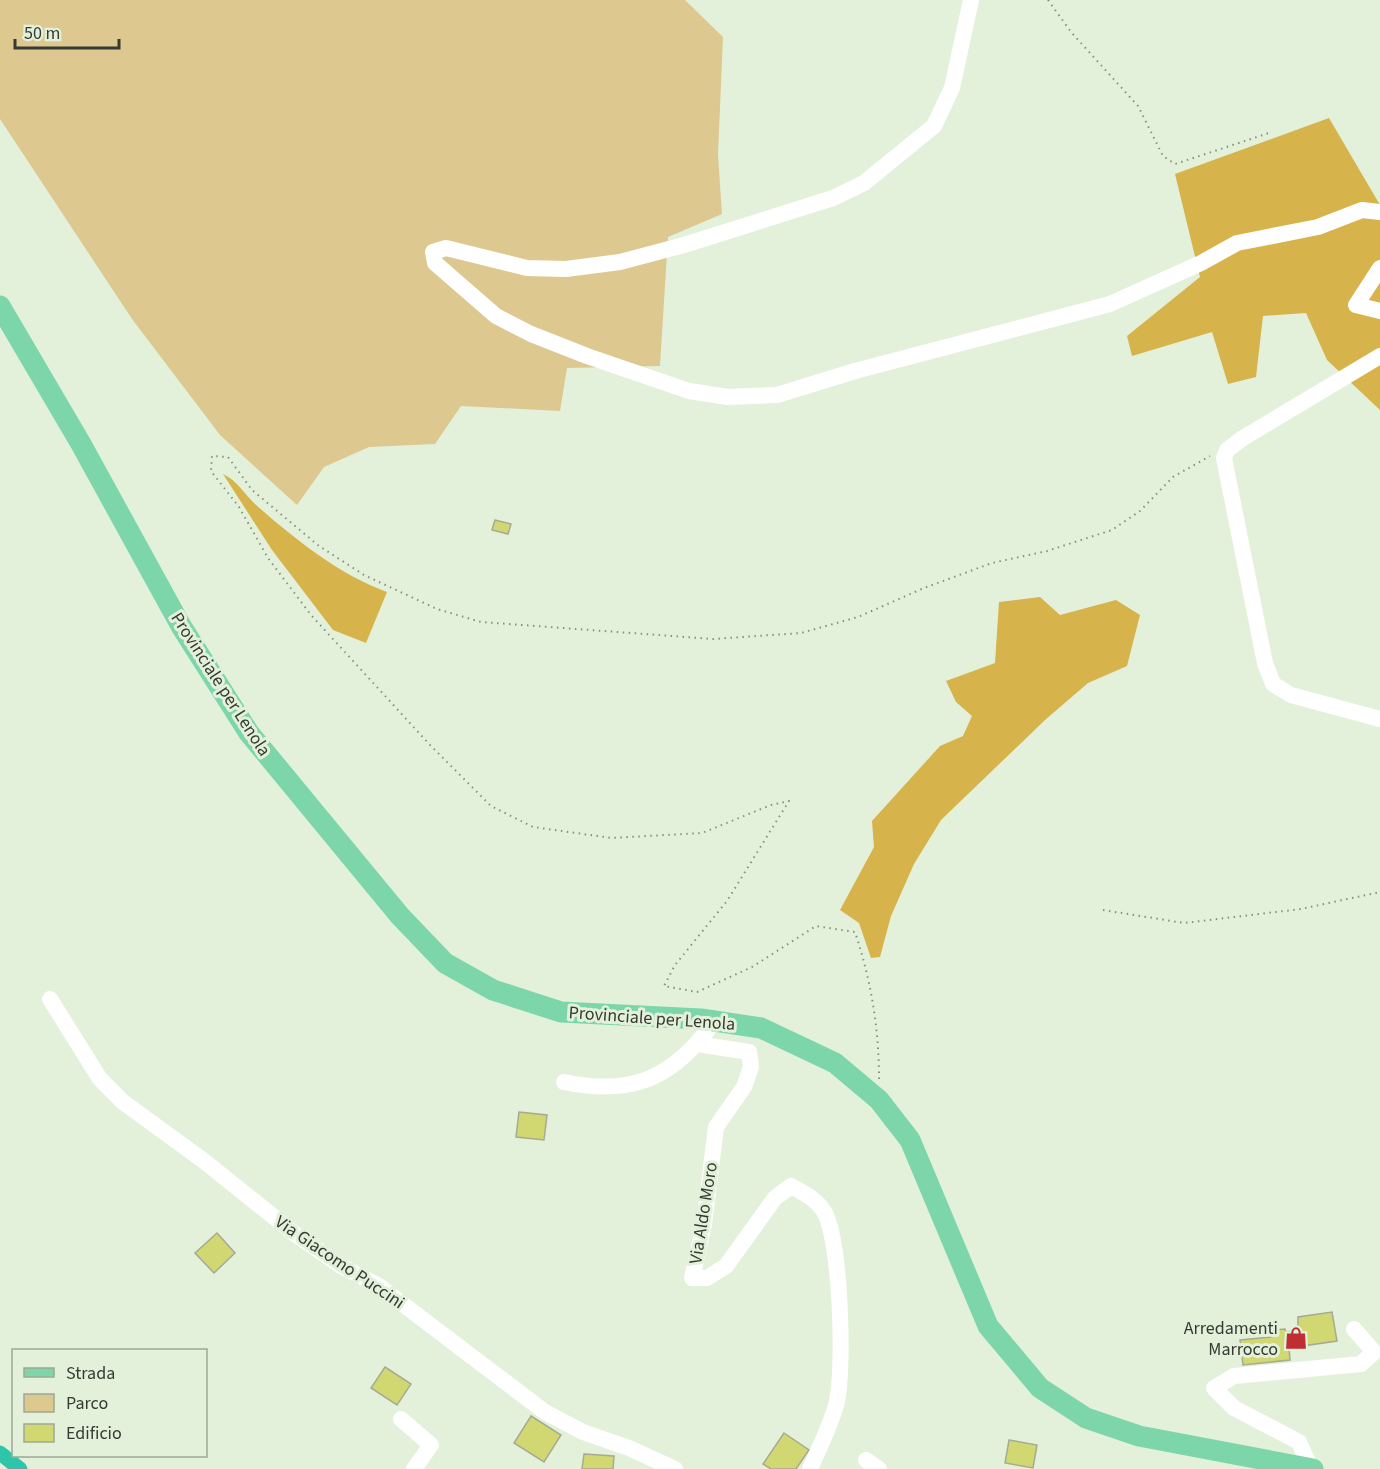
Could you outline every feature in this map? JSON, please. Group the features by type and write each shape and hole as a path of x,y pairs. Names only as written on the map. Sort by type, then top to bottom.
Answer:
{"main road":[{"name":"Provinciale per Lenola","path":"0,306 81,444 181,626 249,733 400,916 445,963 493,990 561,1012 701,1019 761,1028 835,1063 879,1100 910,1140 988,1326 1040,1388 1086,1418 1139,1436 1312,1469"}],"street":[{"path":"971,0 952,88 934,126 864,183 854,188 833,198 750,226 620,261 566,269 527,268 446,248 433,252 435,263 496,316 531,334 587,356 689,390 728,397 777,395 855,371 1016,331 1110,304 1201,263 1237,243 1318,227 1362,210 1380,212"},
{"path":"1380,268 1356,305 1380,311"},
{"path":"1380,356 1227,450 1224,458 1265,663 1273,684 1291,695 1380,719"},
{"name":"Via Giacomo Puccini","path":"50,999 100,1079 123,1102 204,1161 252,1201 341,1266 379,1286 545,1412 583,1432 675,1469"},
{"path":"564,1082 613,1088 646,1082 697,1044 707,1031 701,1019"},
{"name":"Via Aldo Moro","path":"697,1044 749,1052 751,1068 744,1087 716,1127 705,1214 693,1278 708,1278 726,1266 775,1198 790,1186 809,1196 824,1212 831,1234 837,1273 840,1383 836,1406 810,1469"},
{"path":"1312,1469 1299,1442 1234,1408 1214,1388 1234,1376 1360,1364 1374,1353 1354,1329"},
{"path":"401,1419 431,1445 414,1469"}],"path":[{"path":"1048,0 1071,32 1138,106 1163,156 1175,164 1269,133"},
{"path":"879,1100 878,1035 868,971 855,932 816,926 752,967 697,992 664,986 675,965 727,901 789,801 771,805 702,833 612,838 532,826 491,806 430,745 311,615 268,558 239,507 211,471 212,456 228,458 252,490 319,546 364,575 437,609 481,622 713,639 801,633 858,617 924,588 992,563 1047,551 1112,530 1140,511 1173,477 1203,459 1227,450"},
{"path":"1103,909 1184,923 1301,909 1380,892"}],"green space":[{"path":"0,0 685,0 723,37 718,155 722,214 668,237 660,366 567,368 560,411 461,406 435,444 369,447 324,467 297,505 220,435 132,319 0,119"}],"shaded area":[{"path":"1329,118 1380,205 1380,410 1327,360 1306,313 1263,316 1256,377 1228,384 1212,332 1132,356 1127,336 1200,277 1175,174"},
{"path":"223,474 233,480 256,505 302,543 351,576 387,592 366,643 333,630 272,550"},
{"path":"1040,597 1060,615 1116,600 1140,615 1127,666 1088,683 1045,720 941,820 914,864 891,916 880,957 871,958 859,923 840,910 874,847 872,821 940,746 963,736 972,716 956,702 946,681 995,663 999,602"}],"building":[{"path":"495,520 511,524 508,534 492,530"},
{"path":"519,1112 547,1115 544,1140 516,1137"},
{"path":"217,1233 235,1253 214,1273 195,1253"},
{"name":"Arredamenti Marrocco","path":"1332,1312 1337,1341 1289,1348 1290,1360 1243,1365 1240,1340 1271,1337 1272,1330 1285,1329 1286,1332 1298,1330 1298,1317"},
{"path":"385,1367 411,1384 397,1405 371,1388"},
{"path":"531,1416 561,1435 544,1462 514,1443"},
{"path":"784,1433 809,1450 796,1469 771,1469 763,1464"},
{"path":"1009,1440 1037,1445 1033,1468 1005,1463"},
{"path":"584,1454 614,1456 613,1469 582,1469"}],"waterway":[{"path":"0,1453 20,1469"}],"place":[{"name":"Arredamenti Marrocco","path":"1296,1338"}]}
